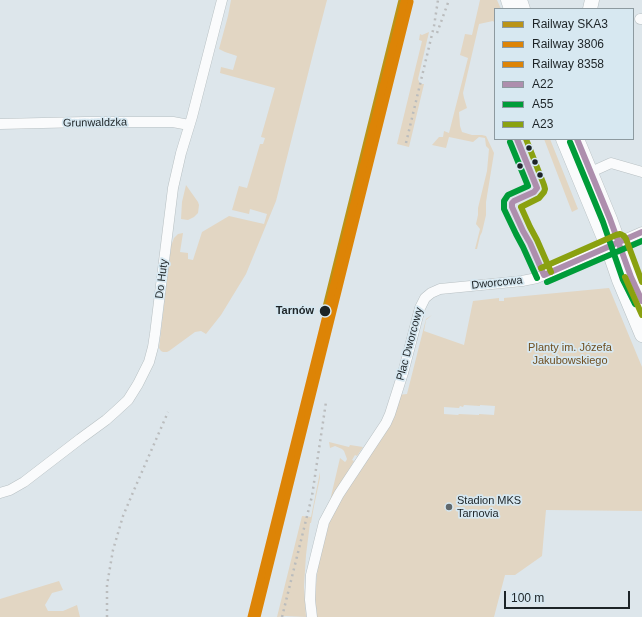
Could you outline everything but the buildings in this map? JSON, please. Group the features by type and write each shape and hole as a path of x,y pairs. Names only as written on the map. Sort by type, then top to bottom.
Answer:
{"street":[{"name":"Do Huty","path":"0,493 10,490 24,482 106,420 128,400 138,384 148,362 153,347 173,188 222,0"},
{"name":"Grunwaldzka","path":"0,124 173,122 189,125"},
{"path":"563,140 613,245 631,277 642,301"},
{"path":"577,140 591,172 613,245 615,271 642,335"},
{"path":"591,172 611,163 642,172"},
{"name":"Dworcowa","path":"451,287 529,280 544,275 642,232"},
{"name":"Plac Dworcowy","path":"312,617 310,600 311,575 324,522 338,494 388,419 422,302 431,293 440,289 451,287"}],"green space":[{"path":"231,0 327,0 276,201 246,274 221,315 206,334 201,331 195,332 169,351 163,352 159,348 171,246 174,238 178,234 183,233 180,252 188,253 188,259 193,260 202,232 229,216 264,224 267,214 250,209 249,214 232,210 239,186 247,188 260,144 263,144 265,138 261,137 275,88 220,73 221,67 233,70 237,56 219,49"},
{"path":"480,0 497,0 501,8 494,8 494,22 479,24 463,93 467,108 459,112 462,132 472,135 486,136 494,153 486,202 486,215 477,249 475,249 480,229 476,224 478,208 487,171 489,149 486,146 485,138 479,137 473,142 449,137 446,148 432,145 439,137 443,137 444,131 449,133 468,58 460,55 465,34 472,35"},
{"path":"429,32 418,79 420,84 424,84 409,147 397,144 422,41 419,40 420,34 422,35"},
{"path":"544,140 550,140 578,209 572,212"},
{"path":"186,185 199,205 198,213 188,220 181,219 182,202"},
{"name":"Planty im. Józefa Jakubowskiego","path":"609,288 642,367 642,511 546,510 542,556 515,575 505,575 494,617 317,617 315,595 318,565 332,512 394,418 398,395 407,394 426,319 432,315 426,320 424,331 464,345 473,301 499,298 499,301 504,301 504,298","holes":["464,405 495,406 494,415 444,414 444,407 459,408 460,406 463,407"]},
{"path":"329,442 349,447 350,445 363,447 357,456 355,455 352,460 354,461 329,505 340,458 345,462 347,459 342,449 335,446 330,448"},
{"path":"320,472 310,523 306,555 304,586 306,617 277,617 302,516 311,517"},
{"path":"59,581 63,590 52,593 45,605 48,611 63,611 77,605 80,617 0,617 0,599"}],"railway":[{"path":"406,143 434,26 438,0"},
{"path":"437,33 449,0"},
{"path":"282,617 312,496 326,402"},
{"path":"107,617 107,585 113,550 123,516 168,412"}],"rail line":[{"name":"SKA3","path":"325,311 402,0"},
{"name":"8358","path":"251,617 404,2"},
{"name":"3806","path":"257,617 410,2"}],"transit line":[{"name":"A22","path":"517,140 537,188 534,192 514,201 512,203 512,207 544,275"},
{"name":"A23","path":"526,140 545,189 539,198 521,207 551,272"},
{"name":"A22","path":"577,140 610,219 631,277 642,301"},
{"name":"A55","path":"510,142 528,186 508,195 504,201 504,209 537,278"},
{"name":"A55","path":"570,142 603,222 623,280 635,304"},
{"name":"A22","path":"544,275 642,232"},
{"name":"A23","path":"541,268 620,234 626,239 642,282"},
{"name":"A55","path":"547,282 642,241"},
{"name":"A23","path":"625,277 642,315"}],"place":[{"name":"Tarnów","path":"325,311"},
{"name":"Stadion MKS Tarnovia","path":"449,507"}]}
